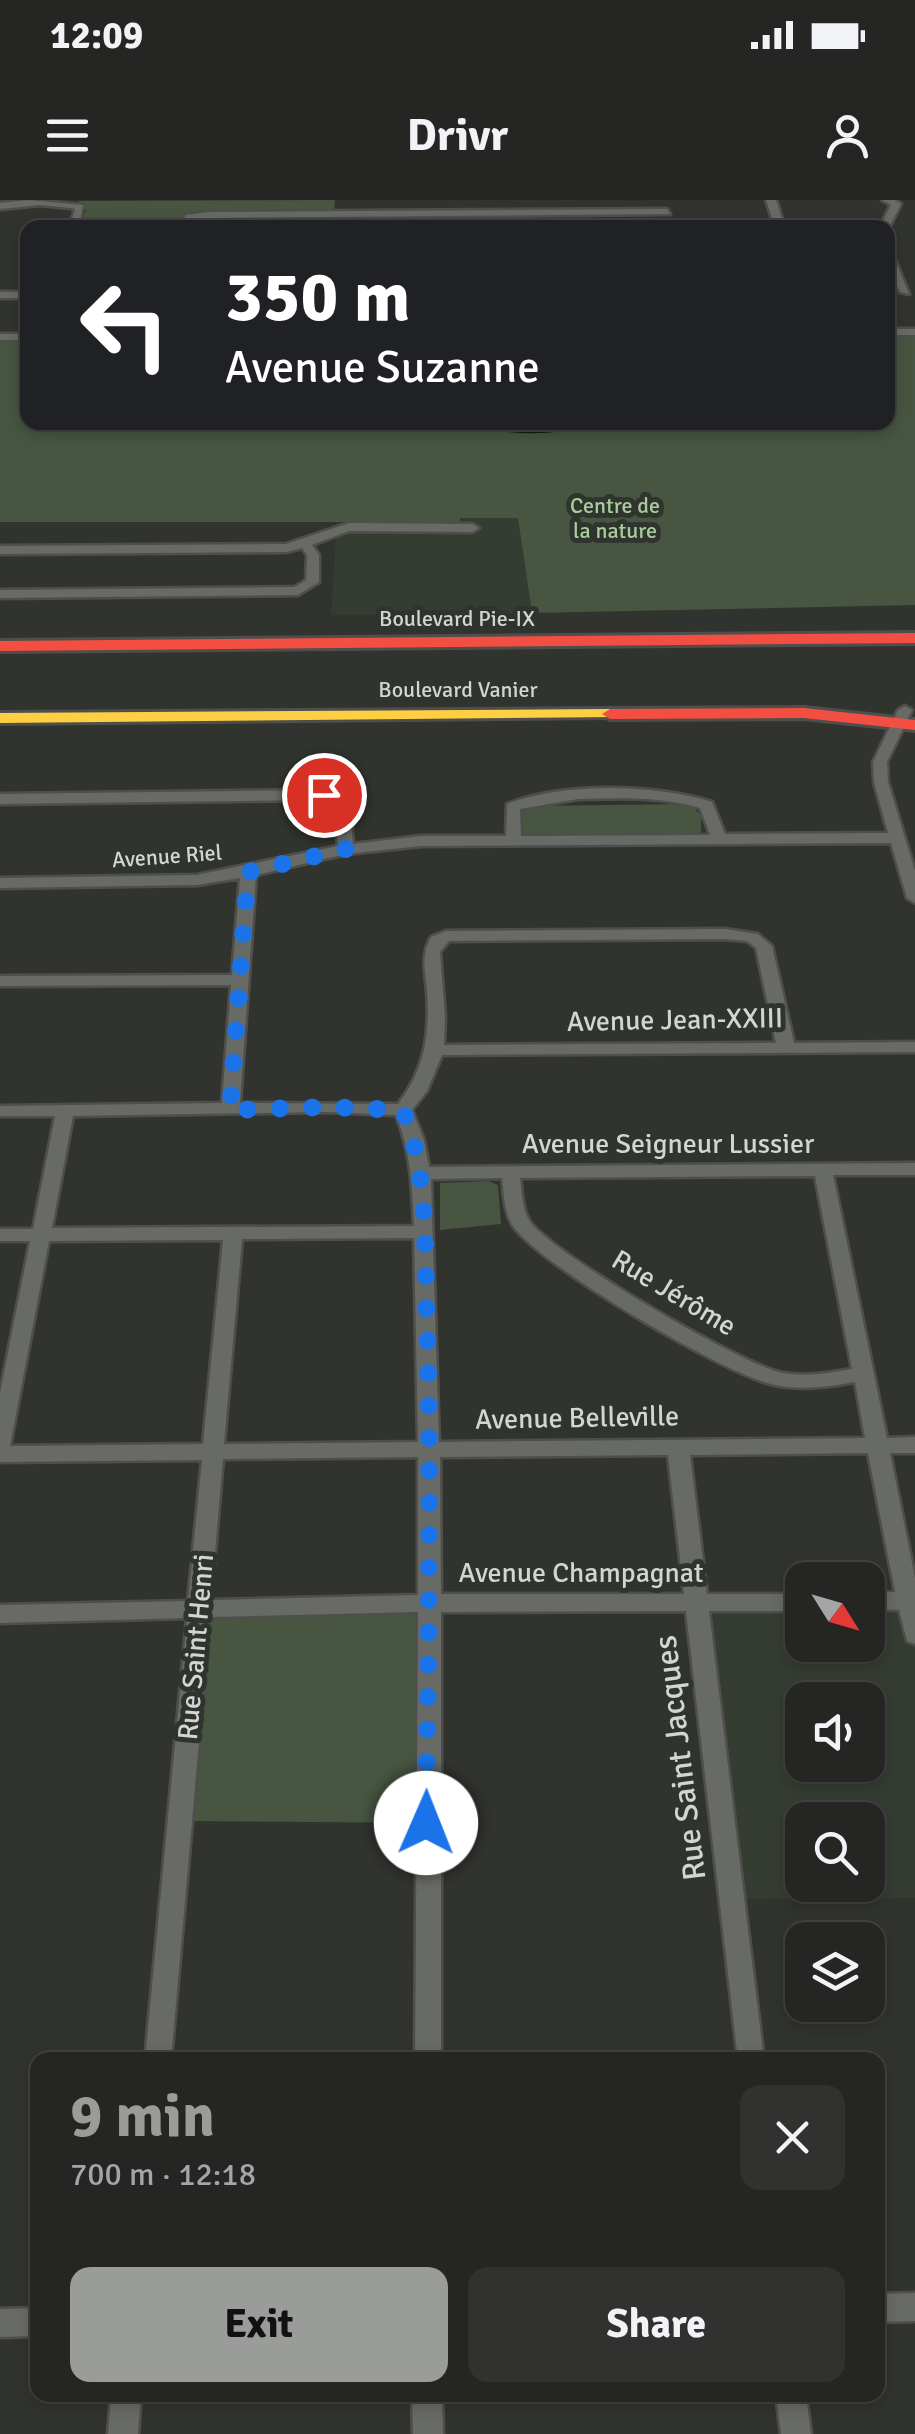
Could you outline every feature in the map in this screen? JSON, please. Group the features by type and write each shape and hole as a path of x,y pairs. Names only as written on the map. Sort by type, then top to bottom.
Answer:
{"main road":[{"name":"Boulevard Pie-IX","path":"0,630 915,624"},
{"name":"Boulevard Pie-IX","path":"0,646 915,638"},
{"path":"767,640 915,652"},
{"name":"Boulevard Vanier","path":"0,706 806,701 909,717"},
{"name":"Boulevard Vanier","path":"0,718 804,713 909,717"}],"street":[{"path":"887,200 896,204 888,220"},
{"path":"0,206 58,201 80,207 76,220"},
{"path":"212,220 288,214 569,212 666,206"},
{"path":"569,212 570,220"},
{"path":"479,213 479,220"},
{"path":"288,214 288,220"},
{"path":"380,214 380,220"},
{"path":"895,267 910,292"},
{"path":"0,550 306,545 349,527 473,528"},
{"path":"0,594 305,589 312,582 313,555 306,545"},
{"path":"909,717 880,762 881,782 915,898"},
{"path":"0,799 324,795 336,799 344,818 346,849"},
{"path":"514,840 510,816 512,807 520,802 544,797 678,795 707,805 720,839"},
{"name":"Avenue Riel","path":"0,883 138,884 248,872 346,849 421,841 898,838"},
{"path":"230,1110 248,872"},
{"path":"403,1110 430,1073 435,1050 432,952 437,940 446,936 752,937 764,946 786,1047"},
{"path":"0,981 240,980"},
{"name":"Avenue Jean-XXIII","path":"435,1050 915,1046"},
{"path":"0,1111 326,1107 403,1110"},
{"path":"0,1446 65,1110"},
{"path":"403,1110 415,1140 421,1174 430,1450 428,2052"},
{"name":"Avenue Seigneur Lussier","path":"421,1174 915,1169"},
{"path":"823,1170 912,1601 915,1635"},
{"name":"Rue Jérôme","path":"510,1172 520,1222 532,1234 576,1267 717,1352 770,1377 809,1382 863,1374"},
{"path":"0,1234 424,1232"},
{"name":"Rue Saint Henri","path":"159,2052 233,1233"},
{"name":"Avenue Belleville","path":"0,1454 915,1444"},
{"name":"Rue Saint Jacques","path":"678,1448 750,2052"},
{"path":"885,1601 912,1601"},
{"name":"Avenue Champagnat","path":"0,1614 429,1604 785,1602"},
{"path":"885,2308 915,2307"},
{"path":"0,2323 30,2322"},
{"path":"123,2434 125,2402"},
{"path":"426,2402 428,2434"},
{"path":"792,2402 796,2434"}],"shaded area":[{"path":"494,430 570,430 536,433"},
{"path":"459,518 519,518 532,613 331,615 337,523 459,522"},
{"path":"885,1601 908,1601 915,1635 915,1898 885,1898 885,1802 785,1802 785,1899 732,1899 697,1602 785,1602 785,1662 885,1662"}],"green space":[{"path":"335,200 334,213 204,214 179,220 82,220 86,210 78,201"},
{"name":"Centre de la nature","path":"895,336 915,336 915,605 532,613 518,518 460,518 460,522 0,522 0,340 20,340 20,430 895,430"},
{"path":"689,804 701,815 701,835 526,838 522,834 521,814 526,806"},
{"path":"488,1181 498,1185 501,1224 440,1230 440,1183"},
{"path":"429,1603 426,1823 181,1821 198,1610"}],"traffic: slow":[{"path":"0,718 610,714"}],"traffic: jam":[{"path":"0,646 915,638"},
{"path":"610,714 804,713 915,725"}],"route":[{"path":"324,795 336,799 344,818 346,849 248,872 230,1110 403,1110 415,1140 424,1232 430,1450 426,1823"}]}
